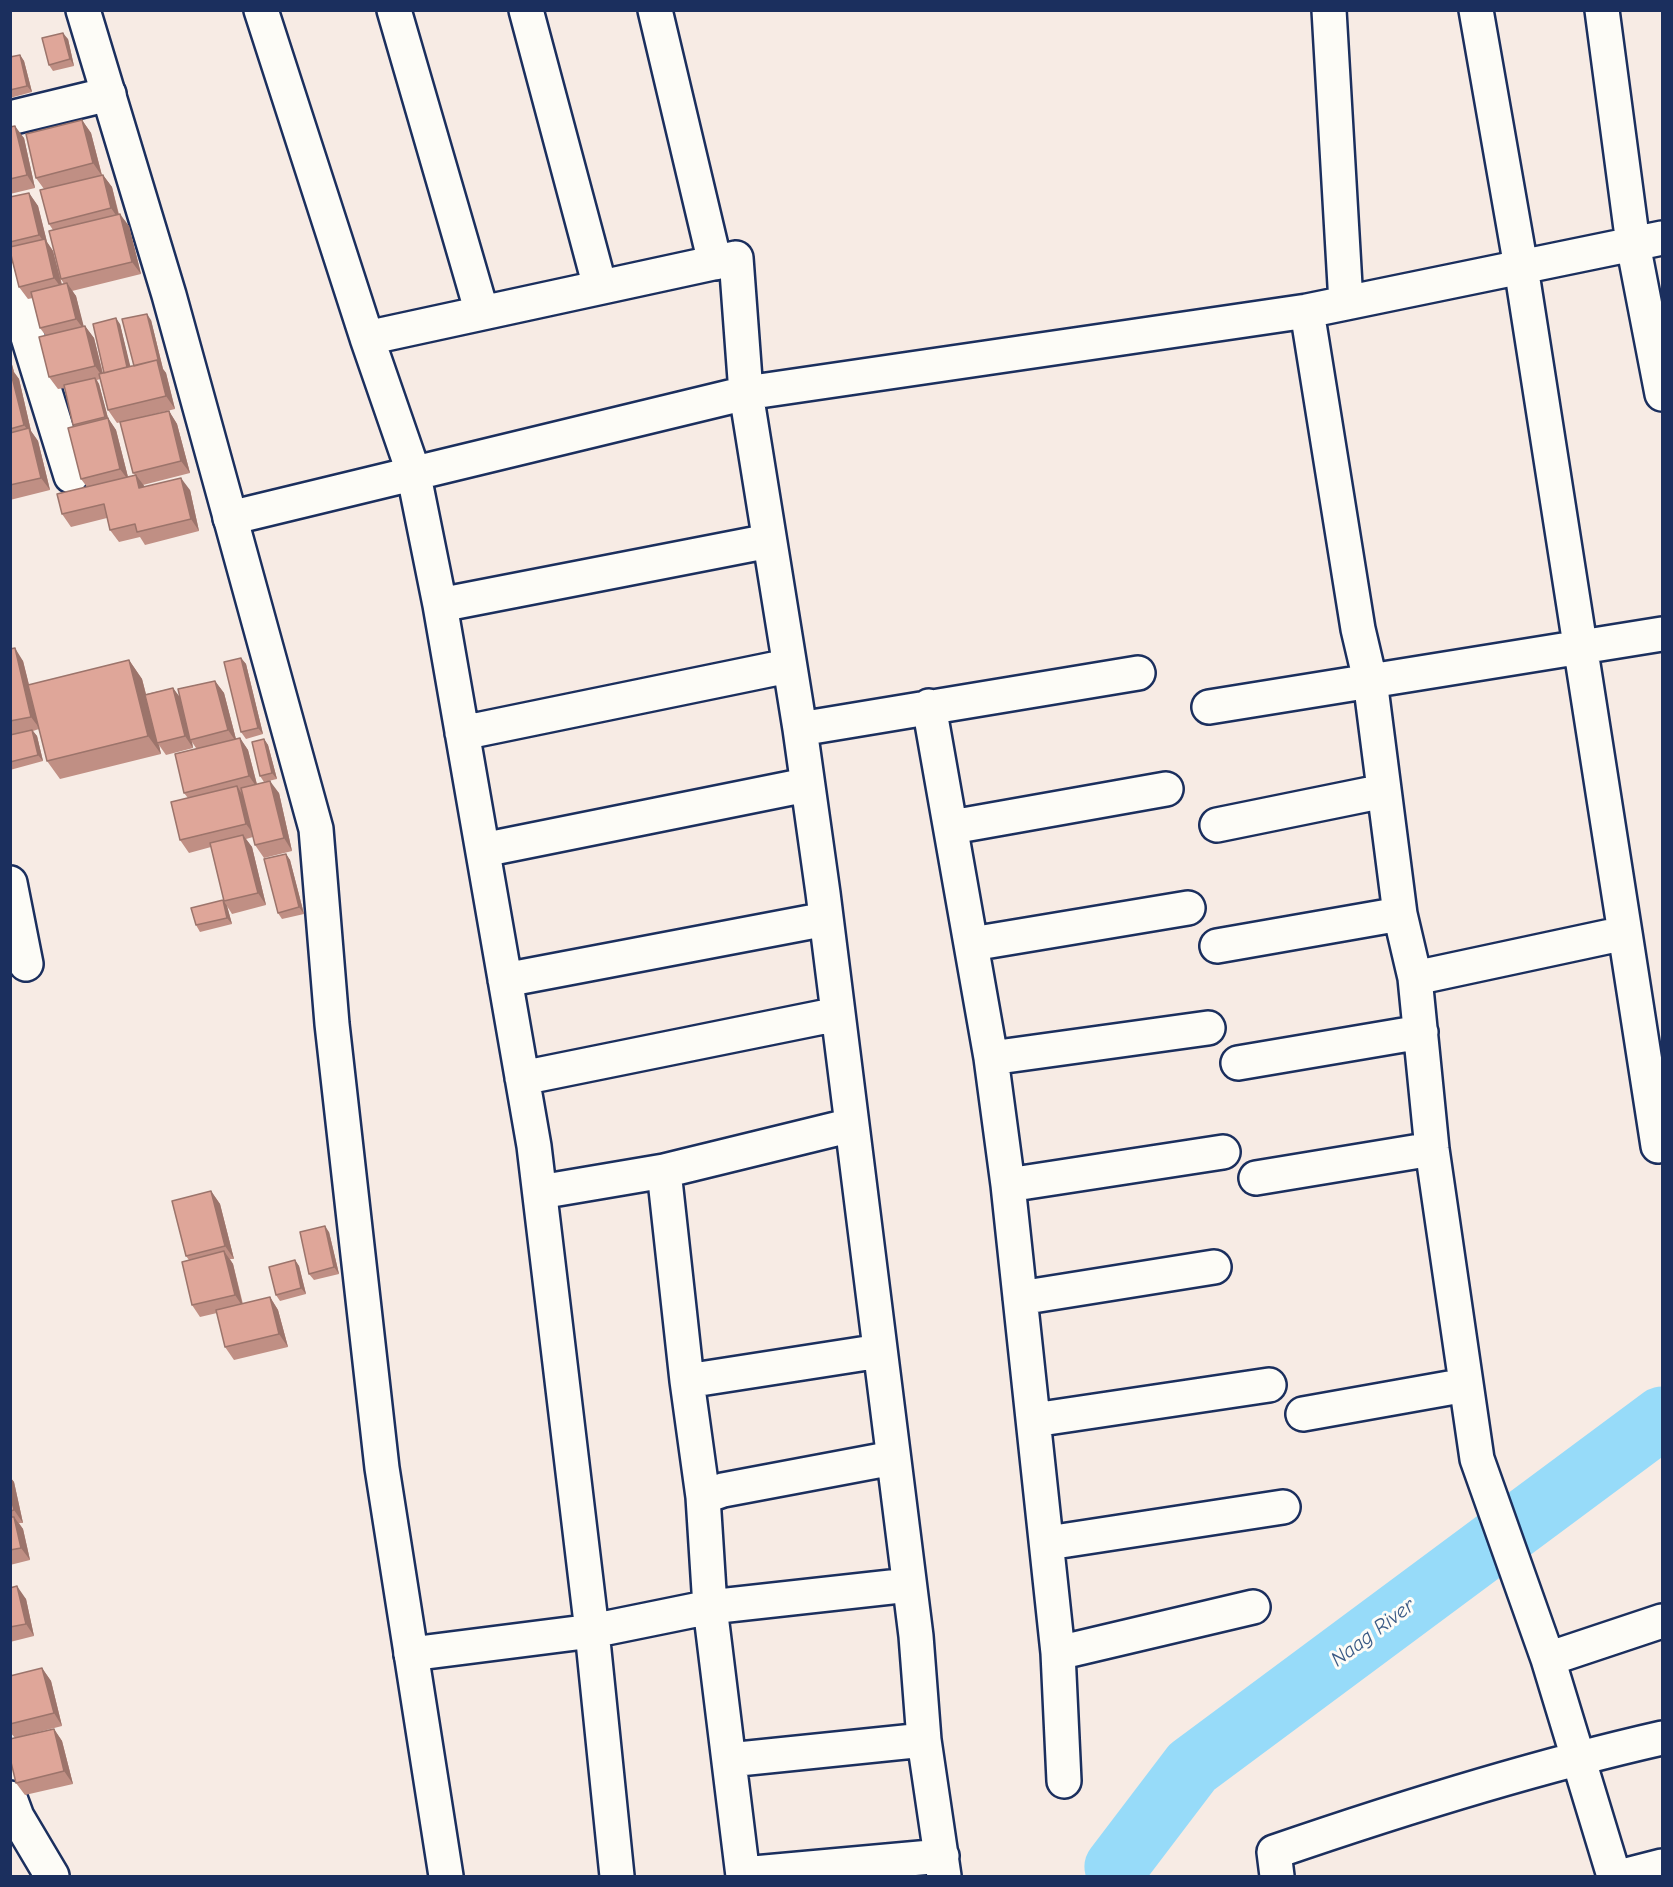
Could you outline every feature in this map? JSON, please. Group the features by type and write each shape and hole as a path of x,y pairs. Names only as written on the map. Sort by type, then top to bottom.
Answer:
{"street":[{"path":"83,10 169,295 316,829 332,1024 381,1457 446,1876"},
{"path":"261,10 367,338 413,471 440,605 540,1192 592,1630 617,1876"},
{"path":"394,10 483,313"},
{"path":"526,10 600,287"},
{"path":"655,10 715,263"},
{"path":"1329,10 1346,303"},
{"path":"1476,10 1521,267 1658,1146"},
{"path":"1602,10 1648,241 1662,394"},
{"path":"10,118 109,94"},
{"path":"230,518 413,471 746,393 1307,311 1648,241"},
{"path":"367,338 736,258 746,393 788,666 800,729 826,919 894,1458 924,1740 943,1866 743,1875 710,1607 704,1497 687,1381 664,1171"},
{"path":"10,279 70,476"},
{"path":"1307,311 1358,629 1370,680 1401,914 1415,978 1432,1149 1477,1460 1548,1659 1614,1876"},
{"path":"440,605 769,541"},
{"path":"1209,707 1662,634"},
{"path":"462,733 788,666"},
{"path":"800,729 1138,673"},
{"path":"929,706 991,1058 1008,1185 1048,1544 1058,1653 1064,1782"},
{"path":"483,850 806,785"},
{"path":"952,827 1166,789"},
{"path":"1217,825 1384,791"},
{"path":"10,883 26,964"},
{"path":"972,944 1188,908"},
{"path":"1217,946 1401,914"},
{"path":"505,980 826,919"},
{"path":"1415,978 1625,933"},
{"path":"522,1078 838,1014"},
{"path":"991,1058 1208,1028"},
{"path":"1238,1063 1421,1032"},
{"path":"540,1192 664,1171 852,1125"},
{"path":"1257,1178 1432,1149"},
{"path":"1008,1185 1223,1152"},
{"path":"1020,1298 1214,1267"},
{"path":"687,1381 880,1351"},
{"path":"1034,1420 1269,1385"},
{"path":"1303,1414 1466,1385"},
{"path":"704,1497 723,1490 894,1458"},
{"path":"1048,1544 1283,1507"},
{"path":"411,1654 592,1630 710,1607 909,1585"},
{"path":"1058,1653 1253,1607"},
{"path":"1548,1659 1662,1621"},
{"path":"1278,1876 1274,1852 1402,1807 1578,1757 1662,1738"},
{"path":"729,1760 924,1740"},
{"path":"10,1798 17,1817 49,1876"},
{"path":"1623,1876 1662,1866"}],"building":[{"path":"63,33 70,59 49,65 42,38"},
{"path":"20,55 27,86 10,90 10,57"},
{"path":"82,120 93,163 36,178 26,134"},
{"path":"15,126 27,175 10,179 10,127"},
{"path":"103,175 111,208 49,224 40,190"},
{"path":"29,193 39,235 10,242 10,197"},
{"path":"120,214 132,262 61,279 49,231"},
{"path":"45,239 54,278 19,287 10,247"},
{"path":"67,283 76,319 40,328 31,292"},
{"path":"147,314 159,363 157,360 134,366 122,319"},
{"path":"116,318 127,367 104,373 93,324"},
{"path":"85,326 95,366 49,377 39,337"},
{"path":"157,360 166,396 108,410 99,374"},
{"path":"10,369 24,425 10,429"},
{"path":"95,378 105,417 73,425 64,385"},
{"path":"169,411 181,461 133,473 120,422"},
{"path":"108,418 120,469 81,479 68,428"},
{"path":"29,428 41,478 10,485 10,433"},
{"path":"136,475 139,488 181,478 191,519 137,532 135,524 110,530 104,504 62,514 57,494"},
{"path":"15,648 31,717 10,721 10,649"},
{"path":"241,658 258,728 241,732 224,662"},
{"path":"129,660 148,736 47,761 28,685"},
{"path":"215,681 228,730 190,740 178,689"},
{"path":"173,688 185,736 157,743 145,695"},
{"path":"32,730 38,755 10,762 10,735"},
{"path":"240,738 249,776 184,793 175,754"},
{"path":"264,739 272,773 260,776 252,742"},
{"path":"270,781 284,838 255,845 241,788"},
{"path":"237,786 246,824 180,840 171,802"},
{"path":"243,835 258,893 224,901 210,843"},
{"path":"286,854 299,907 278,913 264,859"},
{"path":"223,900 227,918 196,925 191,908"},
{"path":"211,1191 225,1246 186,1256 172,1201"},
{"path":"325,1226 334,1267 309,1274 300,1232"},
{"path":"224,1251 235,1295 192,1305 182,1262"},
{"path":"295,1260 301,1288 276,1295 269,1267"},
{"path":"270,1297 279,1334 225,1347 216,1310"},
{"path":"10,1494 14,1510 10,1511"},
{"path":"10,1517 14,1517 21,1548 10,1550"},
{"path":"17,1586 26,1624 10,1627 10,1588"},
{"path":"42,1668 54,1713 10,1724 10,1676"},
{"path":"54,1729 64,1771 16,1783 10,1758 10,1739"}],"waterway":[{"name":"Naag River","path":"1118,1876 1116,1867 1192,1767 1662,1418"}]}
